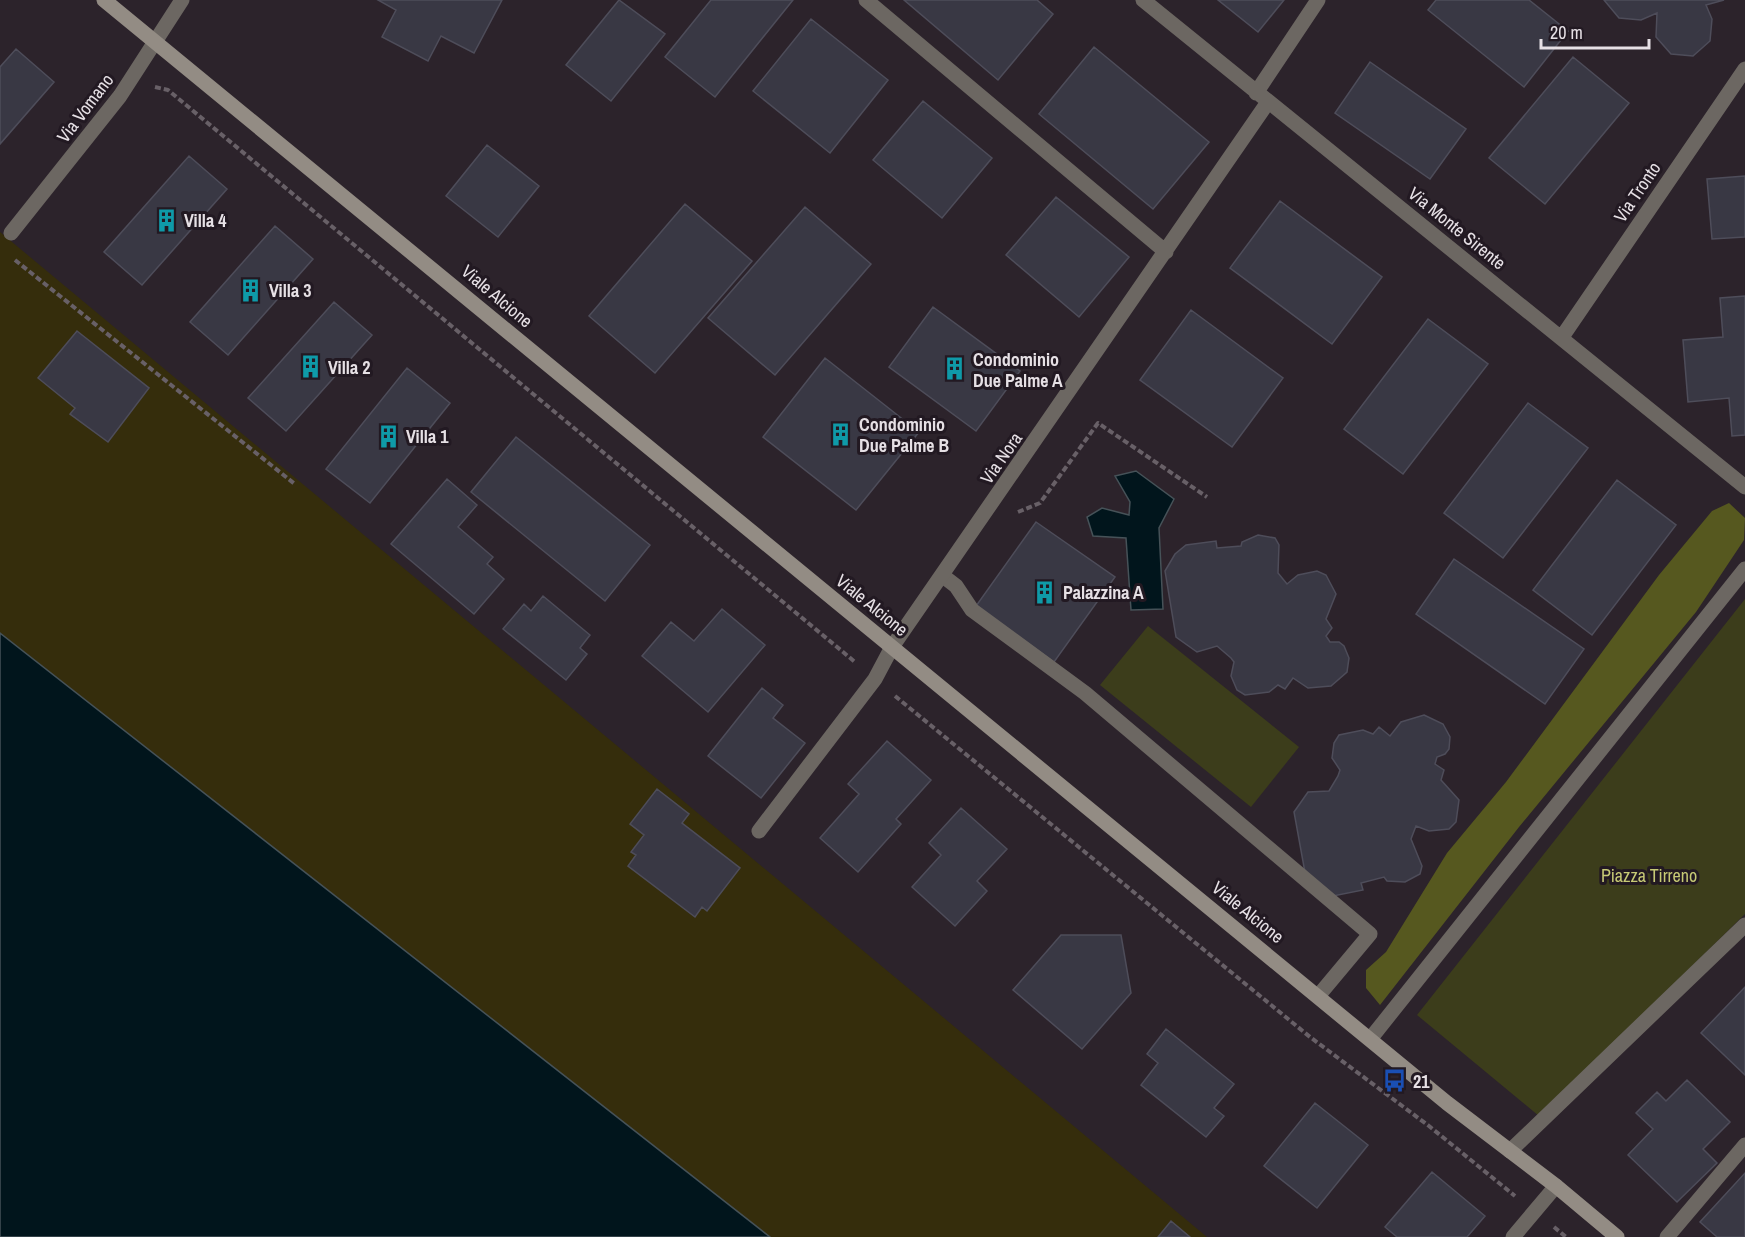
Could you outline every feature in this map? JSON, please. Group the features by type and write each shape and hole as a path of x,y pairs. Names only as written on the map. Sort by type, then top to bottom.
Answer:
{"street":[{"name":"Viale Alcione","path":"104,0 156,40 1371,1038 1447,1103 1556,1186 1617,1237"},
{"name":"Via Vomano","path":"10,233 120,96 182,0"},
{"path":"866,0 1166,252"},
{"name":"Via Monte Sirente","path":"1143,0 1745,487"},
{"name":"Via Nora","path":"759,831 875,679 892,646 943,576 1166,252 1262,97 1318,0"},
{"name":"Via Tronto","path":"1562,337 1745,69"},
{"path":"1371,1038 1745,569"},
{"path":"943,576 956,586 972,610 1085,693 1370,933 1318,995"},
{"path":"1510,1151 1745,925"},
{"path":"1667,1237 1745,1144"},
{"path":"1513,1237 1556,1186"}],"path":[{"path":"147,87 168,90 875,679 1310,1037 1429,1126 1566,1237"},
{"path":"13,258 296,485"},
{"path":"1012,521 1019,512 1040,503 1098,423 1207,497"}],"green space":[{"name":"Piazza Tirreno","path":"1745,599 1745,914 1539,1116 1417,1015"},
{"path":"1148,626 1299,747 1251,807 1100,685"}],"shaded area":[{"path":"1729,503 1745,518 1744,540 1696,612 1519,827 1380,1005 1366,988 1366,970 1386,952 1447,853 1506,782 1659,575 1712,511"}],"sand":[{"path":"0,232 1207,1237 770,1237 0,633"}],"water":[{"path":"1136,471 1174,499 1159,528 1163,609 1131,610 1126,538 1093,536 1087,517 1102,508 1129,515 1130,502 1115,476"},
{"path":"0,633 770,1237 0,1237"}],"building":[{"path":"378,0 502,0 474,53 441,36 428,61 382,37 396,10"},
{"path":"619,0 665,34 611,101 566,65"},
{"path":"711,0 793,0 715,97 665,57"},
{"path":"904,0 1037,0 1053,14 998,80"},
{"path":"1218,0 1284,0 1258,32"},
{"path":"1436,0 1529,0 1568,31 1524,87 1428,10"},
{"path":"1604,0 1724,0 1706,5 1712,19 1710,41 1693,56 1671,54 1656,37 1657,13 1641,20 1619,18"},
{"path":"811,19 888,80 830,153 753,91"},
{"path":"1094,47 1209,142 1153,209 1039,114"},
{"path":"16,49 54,82 0,144 0,67"},
{"path":"1573,57 1629,103 1545,204 1489,158"},
{"path":"1370,62 1466,129 1430,179 1335,113"},
{"path":"923,101 992,158 942,218 873,160"},
{"path":"487,145 539,186 498,237 446,196"},
{"name":"Villa 4","path":"189,156 227,189 142,285 104,252"},
{"path":"1745,176 1745,237 1712,239 1707,179"},
{"path":"1056,197 1129,257 1079,317 1006,255"},
{"path":"1280,201 1382,277 1332,344 1230,268"},
{"path":"685,204 752,261 655,373 589,316"},
{"path":"805,207 871,264 775,375 708,318"},
{"name":"Villa 3","path":"275,226 313,259 228,355 190,322"},
{"path":"1745,296 1745,435 1732,436 1729,398 1688,402 1683,340 1723,337 1720,298"},
{"name":"Villa 2","path":"334,302 372,335 286,431 248,398"},
{"name":"Condominio Due Palme A","path":"933,307 1020,371 976,431 889,367"},
{"path":"1191,310 1283,378 1232,447 1140,380"},
{"path":"1428,319 1488,364 1403,474 1344,429"},
{"path":"77,331 149,388 108,442 70,414 75,408 38,378"},
{"name":"Condominio Due Palme B","path":"825,358 919,432 856,510 763,437"},
{"name":"Villa 1","path":"407,368 450,403 370,503 326,469"},
{"path":"1528,403 1588,448 1503,558 1444,513"},
{"path":"516,437 650,545 605,601 471,492"},
{"path":"447,479 477,505 458,527 493,557 487,564 504,579 474,614 391,544"},
{"path":"1617,480 1676,525 1592,635 1533,590"},
{"name":"Palazzina A","path":"1036,522 1115,577 1054,662 976,606"},
{"path":"1258,535 1275,538 1279,545 1278,573 1287,584 1298,575 1317,571 1326,575 1336,594 1326,619 1332,628 1326,636 1330,642 1339,642 1344,646 1349,658 1347,672 1331,686 1308,688 1293,678 1285,689 1278,685 1269,692 1245,695 1237,690 1231,676 1234,662 1217,646 1197,652 1176,637 1165,571 1175,554 1186,545 1216,541 1217,548 1241,546 1242,542"},
{"path":"1454,559 1584,649 1545,704 1416,614"},
{"path":"543,596 590,635 580,648 587,654 566,680 503,629 524,604 531,611"},
{"path":"722,609 765,645 708,712 642,656 671,622 694,641"},
{"path":"762,688 783,705 773,718 805,743 761,798 708,756"},
{"path":"1424,715 1443,724 1450,737 1449,749 1445,754 1437,757 1435,764 1444,770 1441,780 1459,800 1456,822 1449,829 1429,831 1416,826 1411,839 1422,866 1420,874 1405,882 1387,881 1384,877 1361,883 1363,890 1333,896 1306,878 1294,812 1308,792 1329,791 1338,776 1340,770 1332,758 1334,743 1339,735 1363,730 1373,734 1379,727 1390,736 1401,722"},
{"path":"887,741 931,780 896,819 901,824 858,872 820,838 859,794 848,784"},
{"path":"657,789 689,814 682,823 740,868 707,911 702,907 695,917 628,866 636,855 631,852 644,835 630,824"},
{"path":"961,808 1007,849 977,881 987,891 955,926 912,887 941,855 929,843"},
{"path":"1061,935 1121,935 1131,993 1082,1049 1013,990"},
{"path":"1745,987 1745,1075 1701,1033"},
{"path":"1166,1029 1234,1084 1214,1108 1224,1116 1206,1137 1141,1085 1158,1063 1147,1054"},
{"path":"1687,1080 1730,1122 1703,1149 1717,1163 1677,1202 1628,1155 1653,1129 1636,1113 1657,1092 1666,1101"},
{"path":"1315,1103 1368,1145 1317,1208 1264,1166"},
{"path":"1432,1172 1485,1216 1467,1237 1397,1237 1385,1227"},
{"path":"1745,1173 1745,1237 1717,1237 1700,1222"},
{"path":"1171,1221 1190,1237 1158,1237"}],"place":[{"name":"Villa 4","path":"166,220"},
{"name":"Villa 3","path":"251,290"},
{"name":"Villa 2","path":"310,367"},
{"name":"Condominio Due Palme A","path":"955,369"},
{"name":"Condominio Due Palme B","path":"841,434"},
{"name":"Villa 1","path":"388,436"},
{"name":"Palazzina A","path":"1045,592"},
{"name":"21","path":"1395,1081"}]}
